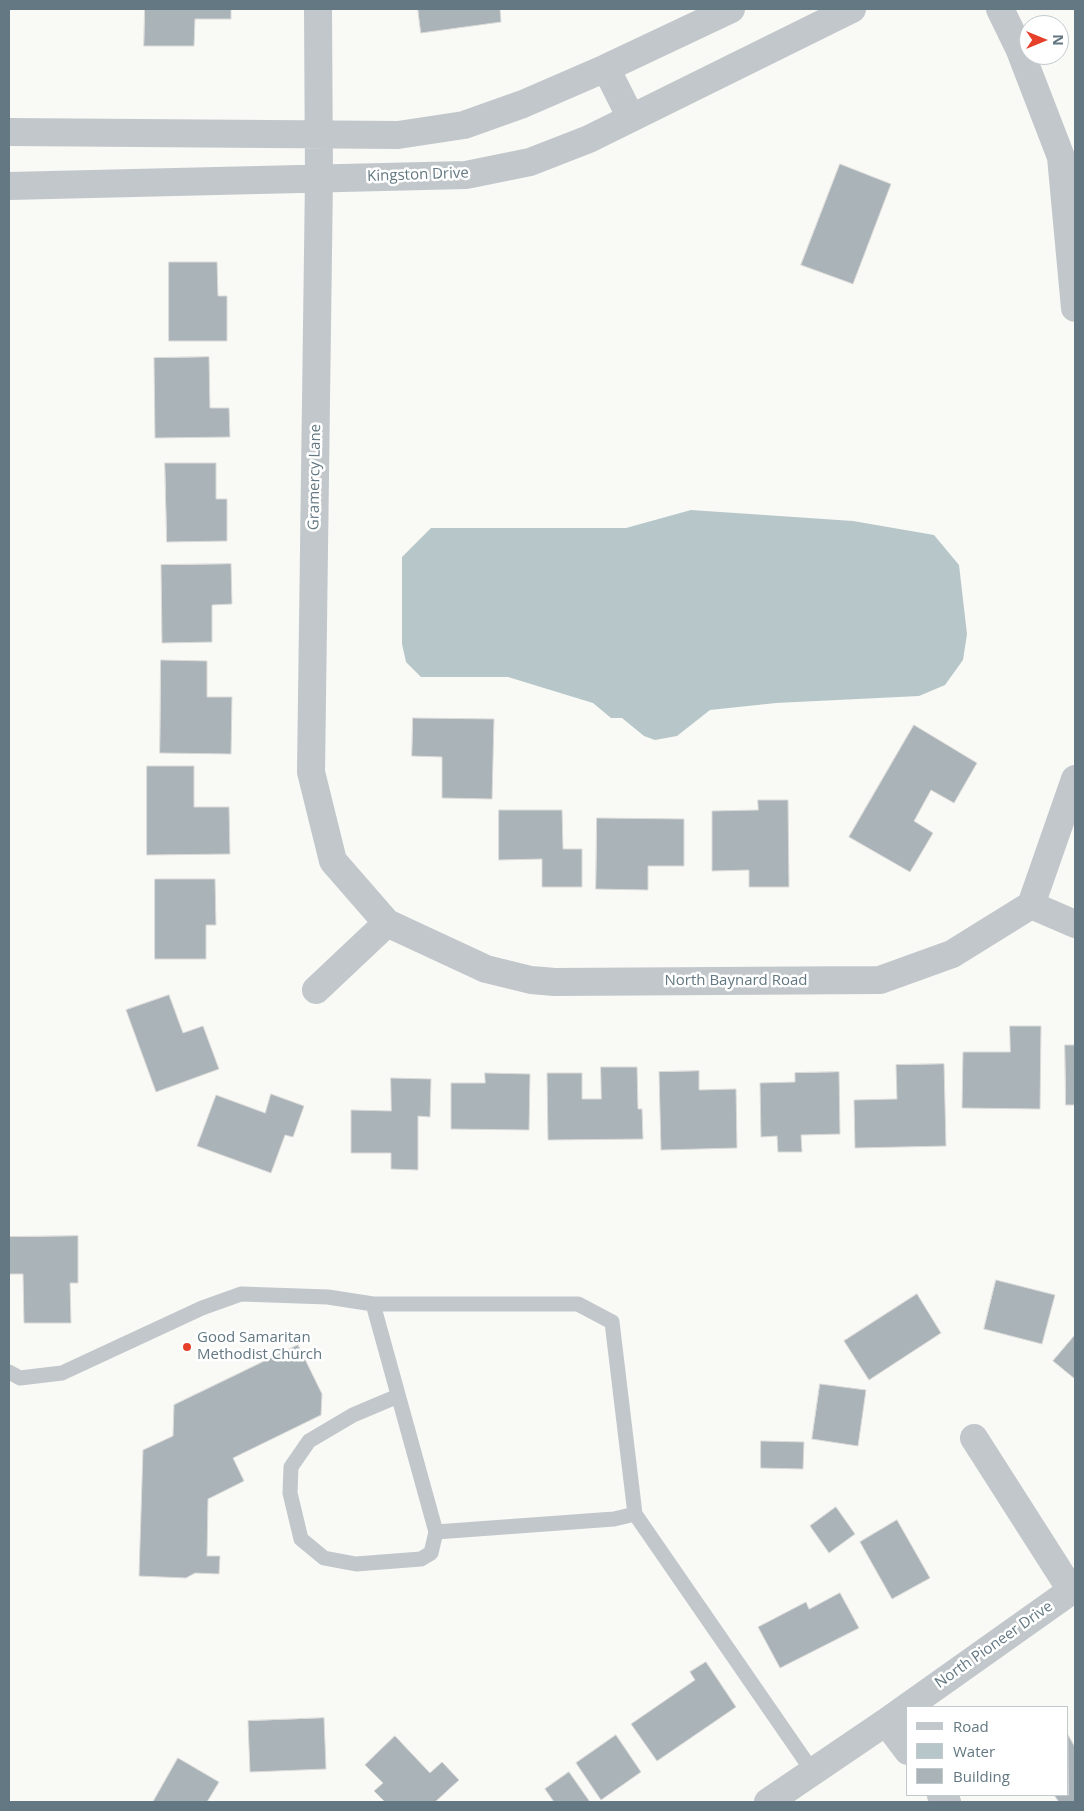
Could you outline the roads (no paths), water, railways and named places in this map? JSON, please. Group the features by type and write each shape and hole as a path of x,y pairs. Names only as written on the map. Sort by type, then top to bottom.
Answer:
{"street":[{"name":"Gramercy Lane","path":"318,9 319,178 311,772 333,861 387,923"},
{"path":"9,132 398,134 464,124 523,104 606,68 731,9"},
{"name":"Kingston Drive","path":"9,186 475,173 530,162 590,138 852,9"},
{"path":"1000,9 1019,48 1062,157 1075,308"},
{"path":"606,68 630,118"},
{"path":"1075,780 1031,905 1075,924"},
{"name":"North Baynard Road","path":"387,923 486,970 531,980 555,982 880,980 952,954 1031,905"},
{"path":"316,990 387,923"},
{"name":"North Pioneer Drive","path":"908,1706 1073,1589 974,1438"},
{"name":"North Pioneer Drive","path":"768,1802 906,1708"},
{"path":"886,1722 906,1748"}],"lane":[{"path":"9,1372 20,1378 62,1373 202,1308 241,1294 328,1297 373,1304 578,1304 612,1322 635,1514 813,1772"},
{"path":"373,1304 436,1532 431,1553 421,1559 356,1564 324,1558 301,1539 290,1493 291,1467 309,1441 353,1415 398,1396"},
{"path":"436,1532 614,1519 635,1514"}],"water":[{"path":"691,510 853,521 934,535 959,565 967,634 963,660 945,685 919,696 776,703 710,710 677,736 655,740 644,736 622,718 611,718 593,703 508,677 421,677 406,662 402,644 402,557 431,528 626,528"}],"place":[{"name":"Good Samaritan Methodist Church","path":"187,1347"}]}
